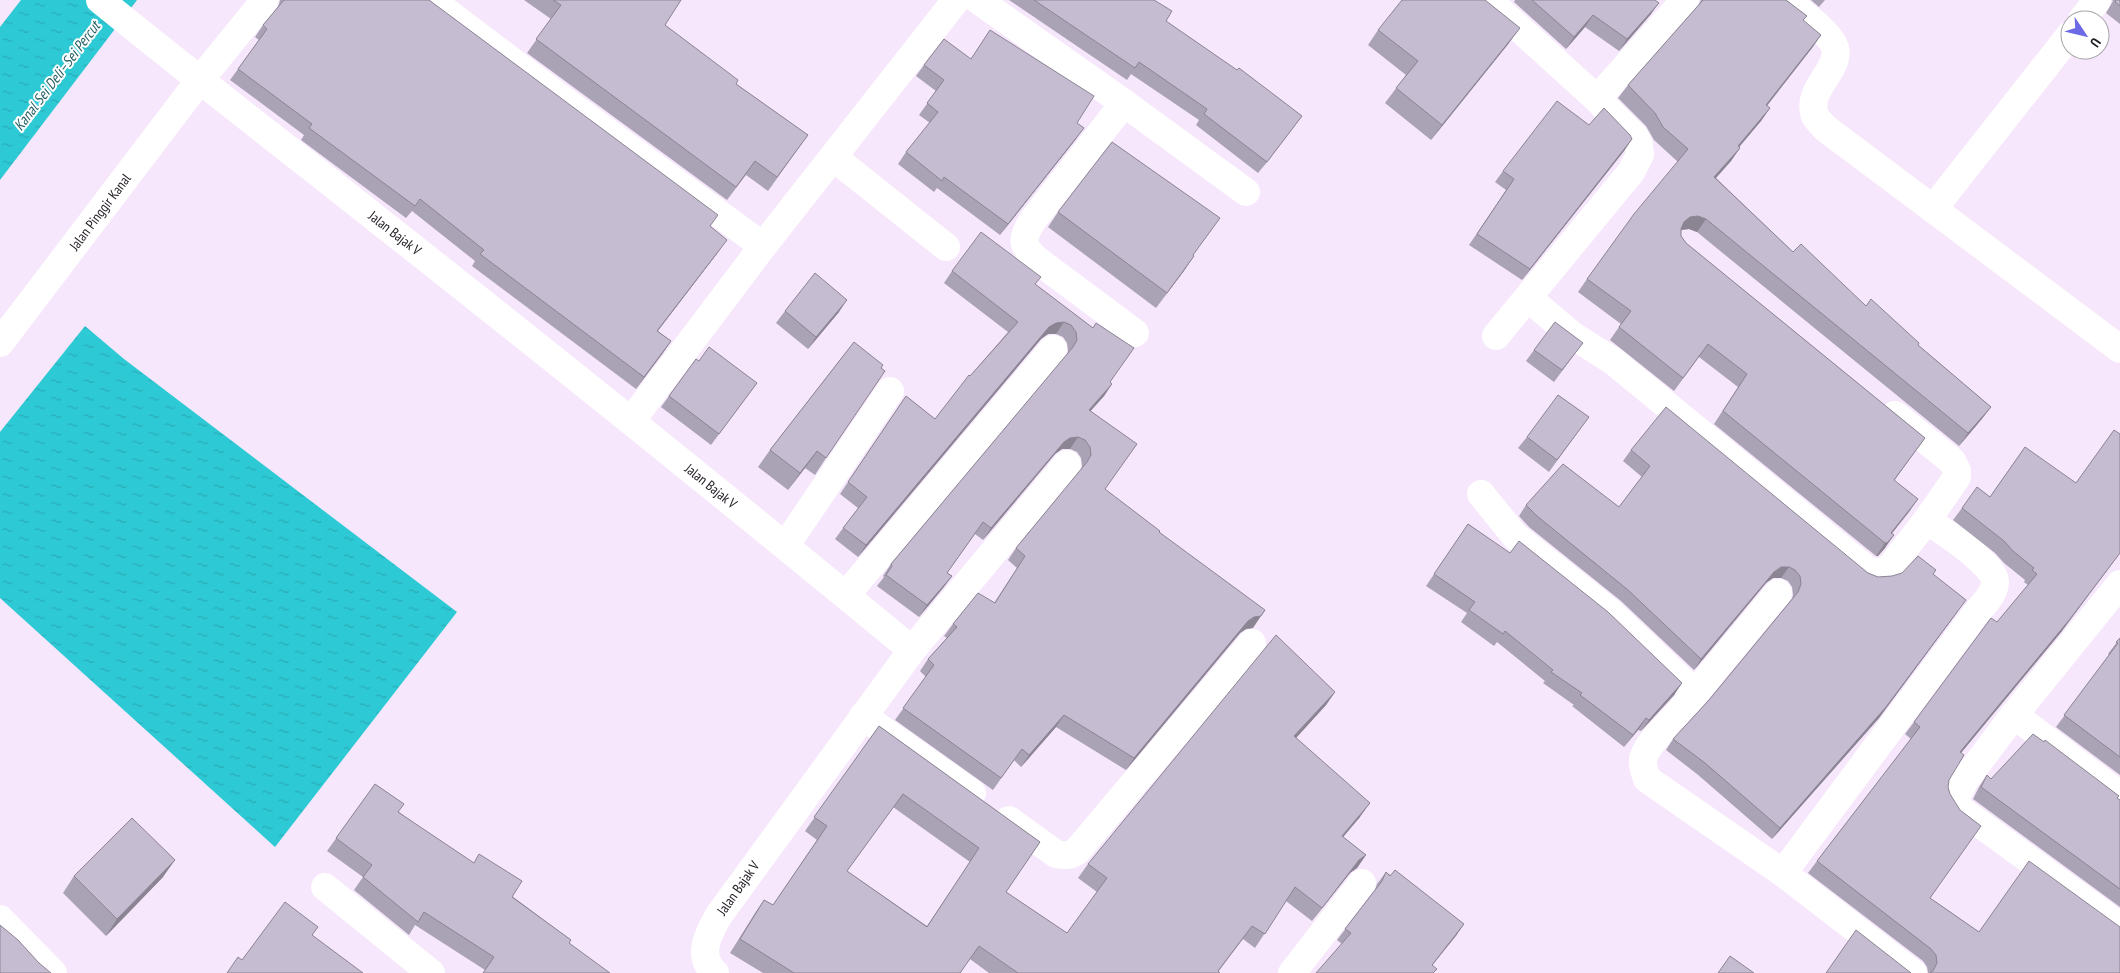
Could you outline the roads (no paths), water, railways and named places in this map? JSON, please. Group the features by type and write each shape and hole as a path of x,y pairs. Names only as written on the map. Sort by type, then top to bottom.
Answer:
{"street":[{"name":"Jalan Bajak V","path":"100,0 193,76 382,223 786,545 912,650 719,915 705,944 704,954 712,972"},
{"name":"Jalan Pinggir Kanal","path":"0,343 193,76 265,0"},
{"path":"431,0 558,96 763,246"},
{"path":"630,421 763,246 956,0"},
{"path":"978,0 1246,192"},
{"path":"1488,0 1635,137 1639,145 1640,155 1631,172 1496,336"},
{"path":"1597,100 1685,0"},
{"path":"1786,0 1826,34 1835,47 1835,58 1815,95 1816,116 1825,128 2120,349"},
{"path":"2090,10 2098,0"},
{"path":"1933,209 2060,48"},
{"path":"1124,103 1033,220 1024,236 1024,243 1030,254 1037,260 1135,333"},
{"path":"833,157 946,247"},
{"path":"1528,298 1572,335 1612,361 1870,572 1884,572 1892,565 1927,520 1957,477 1957,471 1952,461 1876,399"},
{"path":"846,595 1053,349"},
{"path":"786,545 890,391"},
{"path":"912,650 1067,464"},
{"path":"1480,494 1515,536 1610,612 1695,693"},
{"path":"1783,872 1993,590 1995,577 1986,565 1927,520"},
{"path":"2120,584 2014,715 1965,780 1957,793 1955,803 1961,810 2120,926"},
{"path":"1778,593 1650,747 1643,759 1647,779 1783,872 1913,973"},
{"path":"864,716 1051,851 1064,856 1072,855 1085,844 1252,642"},
{"path":"2014,715 2120,795"},
{"path":"1292,973 1362,883"},
{"path":"325,888 431,973"},
{"path":"0,919 53,973"}],"water":[{"name":"Kanal Sei Deli–Sei Percut","path":"21,0 137,0 0,180 0,27"},
{"path":"85,326 124,359 457,612 275,847 0,598 0,432"}]}
